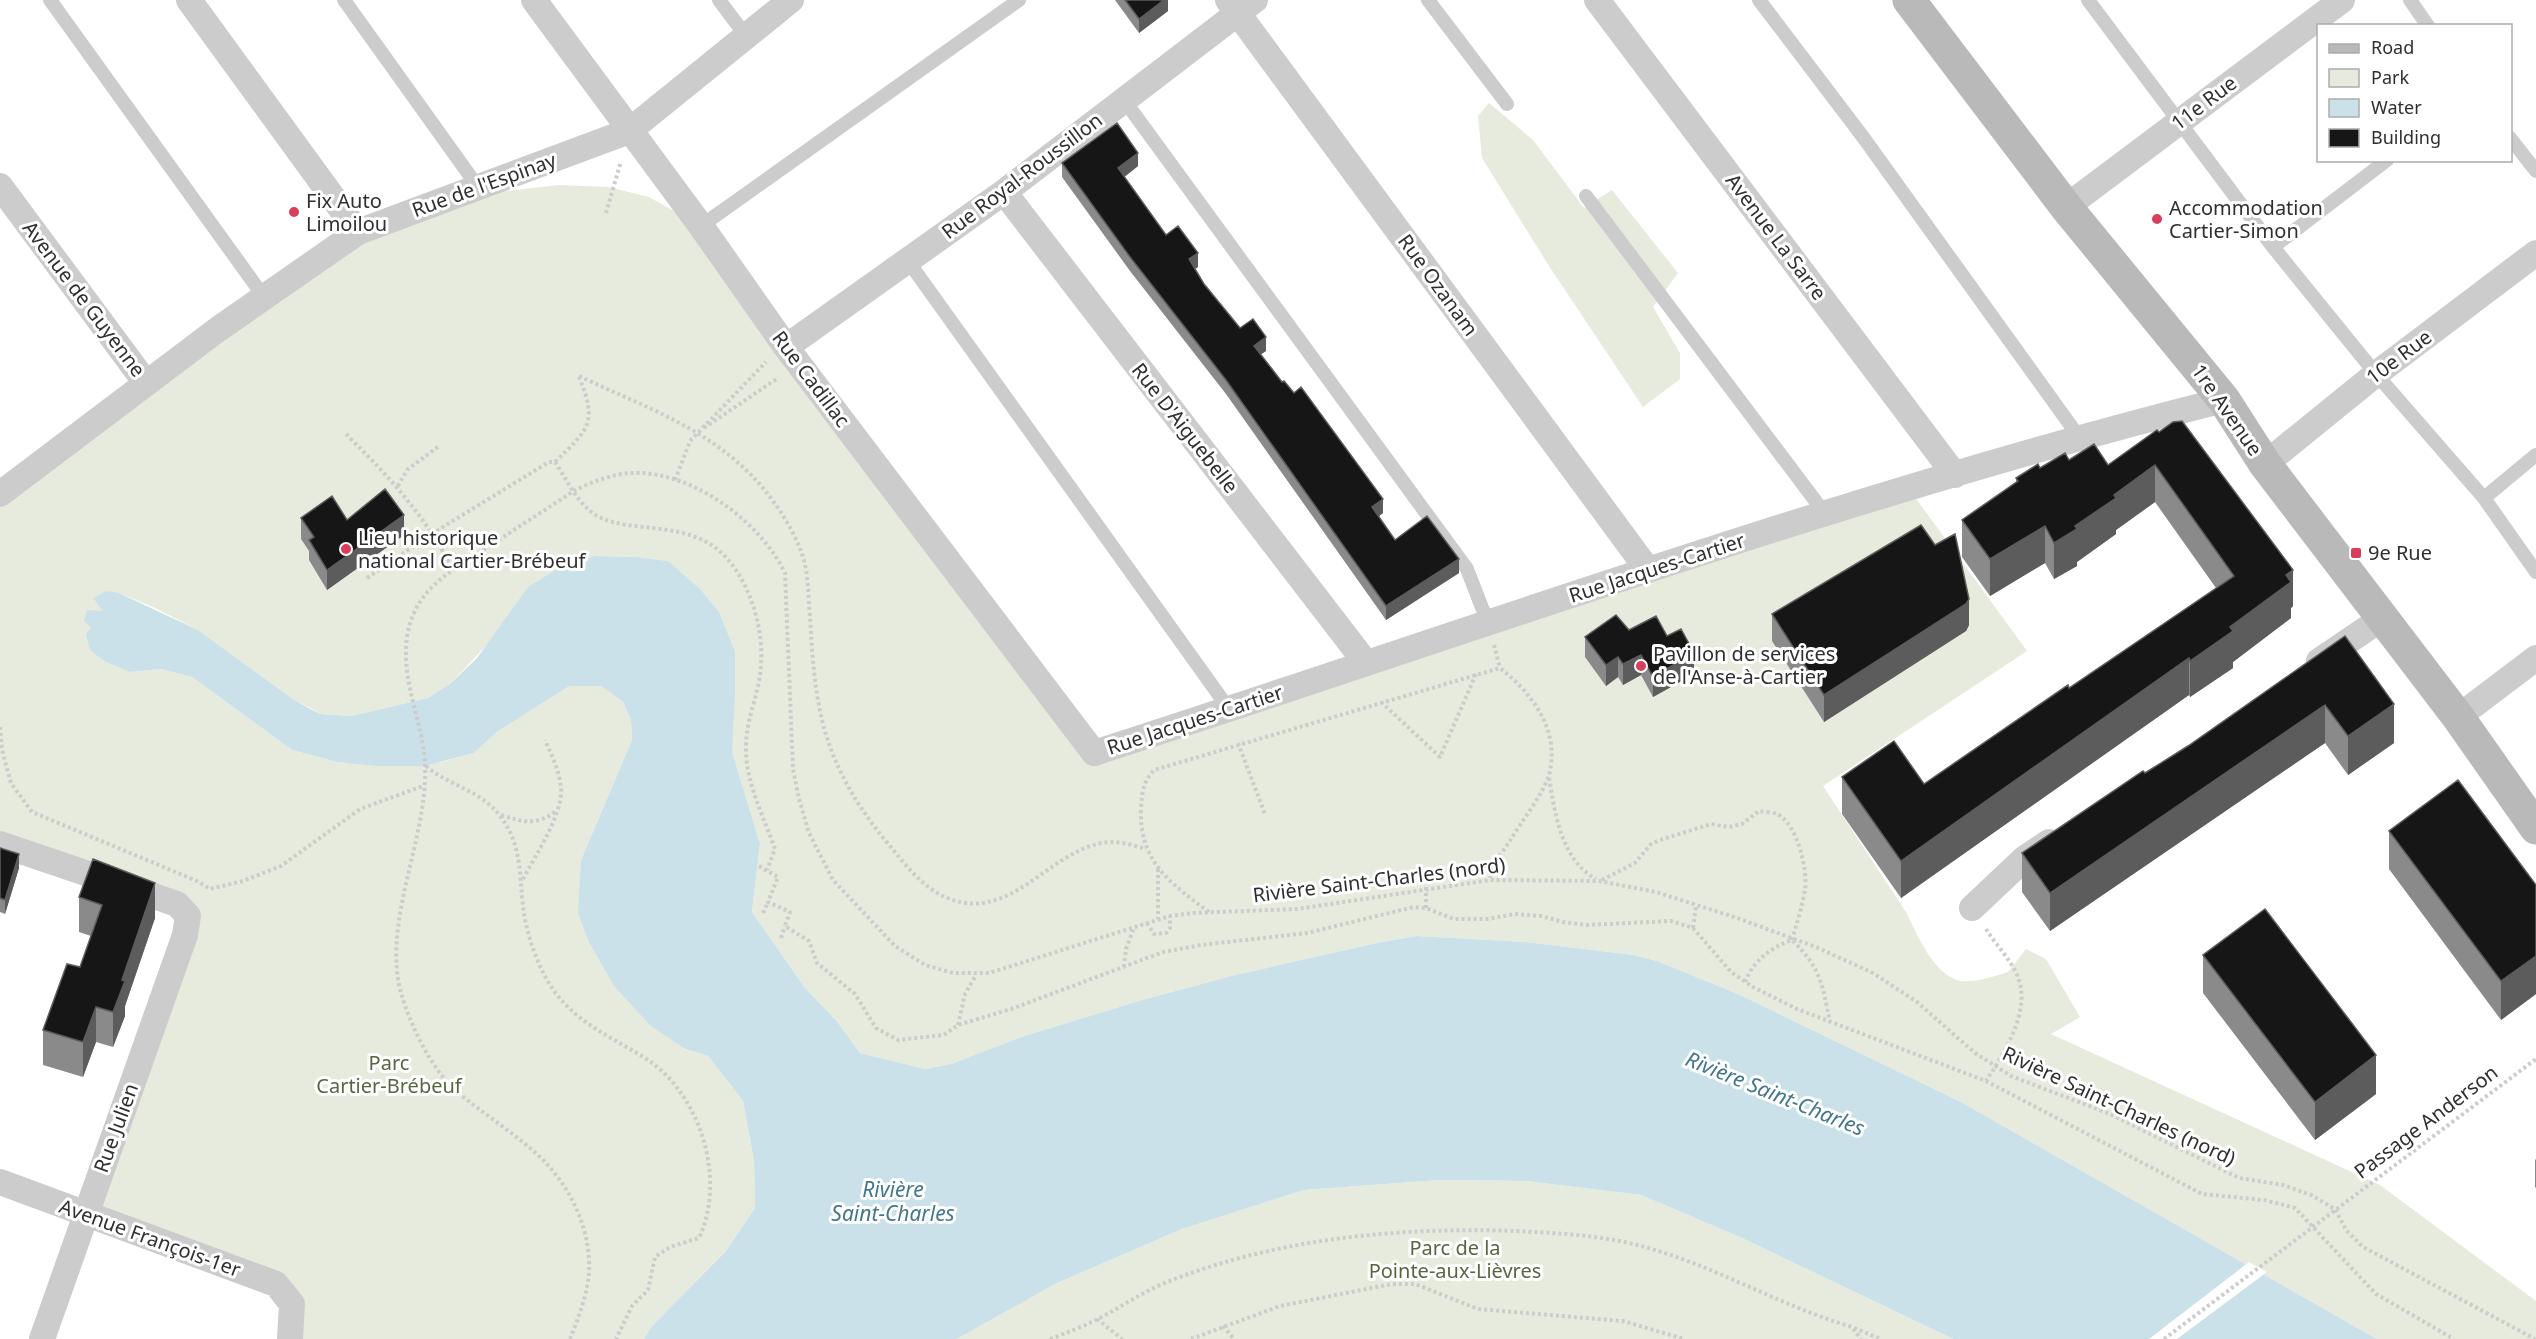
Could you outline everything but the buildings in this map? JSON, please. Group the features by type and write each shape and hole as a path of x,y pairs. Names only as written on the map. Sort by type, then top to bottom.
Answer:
{"street":[{"path":"189,0 358,232"},
{"name":"Rue Cadillac","path":"534,0 701,226 792,355 1094,753"},
{"name":"Rue de l'Espinay","path":"0,494 146,383 358,232 629,131 791,0"},
{"name":"Avenue La Sarre","path":"1597,0 1955,475"},
{"name":"1re Avenue","path":"1909,0 2066,207 2224,400 2265,464 2458,717 2536,828"},
{"name":"11e Rue","path":"2066,207 2342,0"},
{"name":"Rue Royal-Roussillon","path":"792,355 908,261 1004,192 1124,100 1240,4"},
{"name":"Rue Ozanam","path":"1240,4 1648,570"},
{"name":"Avenue de Guyenne","path":"0,186 146,383"},
{"name":"Rue D'Aiguebelle","path":"1004,192 1366,663"},
{"name":"10e Rue","path":"2265,464 2376,374 2536,253"},
{"name":"Rue Jacques-Cartier","path":"1094,753 1648,570 2079,436 2224,400"},
{"path":"2302,672 2381,619"},
{"path":"2458,717 2536,658"},
{"path":"1972,908 2025,858 2065,831"},
{"name":"Rue Julien","path":"0,844 177,904 188,916 185,935 42,1339"},
{"name":"Avenue François-1er","path":"0,1182 276,1284 292,1304 290,1339"}],"lane":[{"path":"50,0 264,297"},
{"path":"344,0 478,187"},
{"path":"719,0 746,36"},
{"path":"701,226 1019,0"},
{"path":"1428,0 1507,104"},
{"path":"1759,0 1870,147 2079,436"},
{"path":"2088,0 2273,247 2376,374 2484,498 2536,572"},
{"path":"2410,0 2427,24"},
{"path":"1124,100 1467,569 1488,623"},
{"path":"2512,139 2536,171"},
{"path":"2273,247 2384,162"},
{"path":"1587,196 1826,515"},
{"path":"908,261 1229,709"},
{"path":"2484,498 2536,455"}],"path":[{"path":"606,213 629,131"},
{"path":"675,480 690,441 698,431 757,369 792,355"},
{"path":"698,431 792,355"},
{"path":"367,578 433,533 543,464 555,462 580,435 591,412 579,376 698,431 763,488 787,523 802,554 808,579 816,687 822,720 835,762 854,801 916,878 950,899 976,904 1007,895 1041,877 1072,853 1102,843 1123,842 1146,849"},
{"path":"346,434 398,486 433,533 453,570"},
{"path":"398,486 407,470 439,446"},
{"path":"555,462 588,509 599,518 631,525 671,529 698,537 718,550 738,574 752,604 759,638 761,665 747,731 746,750 756,796 776,849 767,871"},
{"name":"Rivière Saint-Charles (nord)","path":"425,765 405,654 407,631 415,610 426,593 453,570 574,490 589,483 630,473 675,480 701,490 750,525 774,550 785,573 793,770 809,833 833,880 895,946 926,965 953,973 990,974 1170,916 1297,909 1426,887 1490,880 1599,881 1656,892 1792,940 1873,973 1917,1002 1948,1031 2011,1076 2110,1114 2239,1178 2283,1185 2335,1209"},
{"path":"1210,912 1179,890 1158,869 1146,849 1141,813 1143,787 1154,770 1238,743 1500,668 1530,696 1542,715 1552,757 1548,777 1496,862 1490,880"},
{"path":"1381,702 1440,757 1476,674"},
{"path":"0,727 2,750 11,783 32,812 197,881 210,889 243,881 281,866 360,809 423,786"},
{"path":"523,879 559,809 561,792 559,775 545,740"},
{"path":"1238,743 1265,814"},
{"path":"425,765 398,933 396,960 400,990 418,1034 438,1071 452,1087 540,1158 560,1180 575,1205 587,1238 590,1272 570,1339"},
{"path":"425,765 438,777 456,782 485,800 500,815 514,838 523,879 523,906 532,941 541,968 554,991 591,1028 650,1061 689,1106 702,1133 711,1193 706,1223 699,1238 670,1247 655,1257 648,1290 632,1306 616,1339"},
{"path":"1548,777 1555,813 1567,849 1586,874 1599,881 1611,878 1635,863 1651,844 1711,824 1729,827 1742,824 1759,812 1778,814 1791,825 1799,846 1806,887 1792,940 1764,954 1750,971 1745,982"},
{"path":"500,815 531,822 544,820 559,809"},
{"path":"759,866 778,877 763,914"},
{"path":"1158,869 1158,919"},
{"path":"1426,887 1426,908"},
{"path":"768,902 790,912 781,938"},
{"path":"1693,928 1696,906"},
{"path":"784,926 809,941 817,963 855,994 867,1010 876,1028 898,1040 944,1035 958,1025 1014,1008 1163,952 1307,933 1414,907 1426,908 1454,919 1487,919 1515,914 1541,916 1587,925 1671,921 1693,928 1731,972 1745,982 1830,1023 1869,1035 1986,1081 2202,1194 2264,1200 2295,1208 2314,1225 2376,1294 2454,1339"},
{"path":"1972,908 2020,983 2021,1005 2016,1023 1996,1066 1986,1081"},
{"path":"1147,923 1154,934 1166,933 1170,928 1170,916"},
{"path":"1124,967 1125,949 1134,927"},
{"path":"1792,940 1807,954 1820,975 1830,1023"},
{"path":"958,1025 965,994 976,975"},
{"name":"Passage Anderson","path":"2164,1339 2536,1059"},
{"path":"2335,1209 2346,1230 2363,1247 2535,1339"},
{"path":"1050,1339 1097,1319 1112,1309 1172,1280 1266,1250 1377,1233 1486,1230 1566,1233 1641,1246 1733,1279 1881,1339"},
{"path":"1191,1339 1222,1325 1280,1306 1331,1294 1392,1284 1415,1284 1478,1309 1623,1322 1684,1339"},
{"path":"1097,1319 1122,1339"},
{"path":"1222,1325 1234,1339"},
{"path":"1852,1327 1861,1339"}],"green space":[{"path":"1489,103 1533,140 1584,208 1612,190 1678,273 1653,307 1680,353 1680,379 1643,407 1549,266 1482,158 1478,116"},
{"name":"Parc Cartier-Brébeuf","path":"559,185 608,187 649,197 701,226 1094,753 1909,489 2027,651 1823,786 1906,912 1935,963 1951,978 1972,981 2008,972 2026,949 2046,959 2080,1017 2051,1034 2380,1185 2536,1301 2536,1339 2377,1339 1961,1102 1738,994 1657,961 1634,955 1526,942 1417,936 1235,975 1142,1000 1021,1037 951,1064 925,1069 860,1053 836,1020 805,988 752,912 760,844 732,751 732,726 668,561 638,557 595,556 494,637 451,683 428,698 351,716 321,714 293,699 198,630 155,608 119,593 94,597 103,611 91,628 130,672 161,669 192,677 292,750 337,762 407,766 442,762 474,753 498,731 569,685 601,686 623,702 631,720 632,740 581,860 684,1049 708,1056 743,1101 754,1161 755,1208 726,1251 651,1327 644,1339 290,1339 292,1304 85,1215 188,916 0,844 0,494 358,232 453,197"},
{"name":"Parc de la Pointe-aux-Lièvres","path":"1440,1180 1526,1181 1641,1195 1742,1238 1953,1339 957,1339 1055,1284 1182,1229 1304,1190"}],"water":[{"name":"Rivière Saint-Charles","path":"595,556 638,557 668,561 700,589 719,612 735,652 732,751 760,844 752,912 805,988 836,1020 860,1053 925,1069 951,1064 1021,1037 1142,1000 1235,975 1417,936 1526,942 1634,955 1657,961 1738,994 1961,1102 2377,1339 1953,1339 1742,1238 1641,1195 1526,1181 1440,1180 1304,1190 1182,1229 1055,1284 957,1339 644,1339 651,1327 726,1251 755,1208 754,1161 743,1101 708,1056 685,1049 650,1025 614,986 589,942 578,913 581,860 632,740 631,720 623,702 601,686 569,686 498,731 474,753 425,766 377,766 337,762 292,750 192,677 161,669 130,672 104,661 90,650 86,634 91,628 84,621 87,610 103,611 93,598 106,591 119,593 198,630 310,709 321,714 351,716 428,698 451,683 477,658 528,587 554,571"}],"pier":[{"path":"2249,1262 2267,1272 2177,1339 2149,1339"}],"place":[{"name":"Fix Auto Limoilou","path":"294,212"},
{"name":"Accommodation Cartier-Simon","path":"2157,219"},
{"name":"Lieu historique national Cartier-Brébeuf","path":"346,549"},
{"name":"9e Rue","path":"2356,553"},
{"name":"Pavillon de services de l'Anse-à-Cartier","path":"1641,666"}]}
